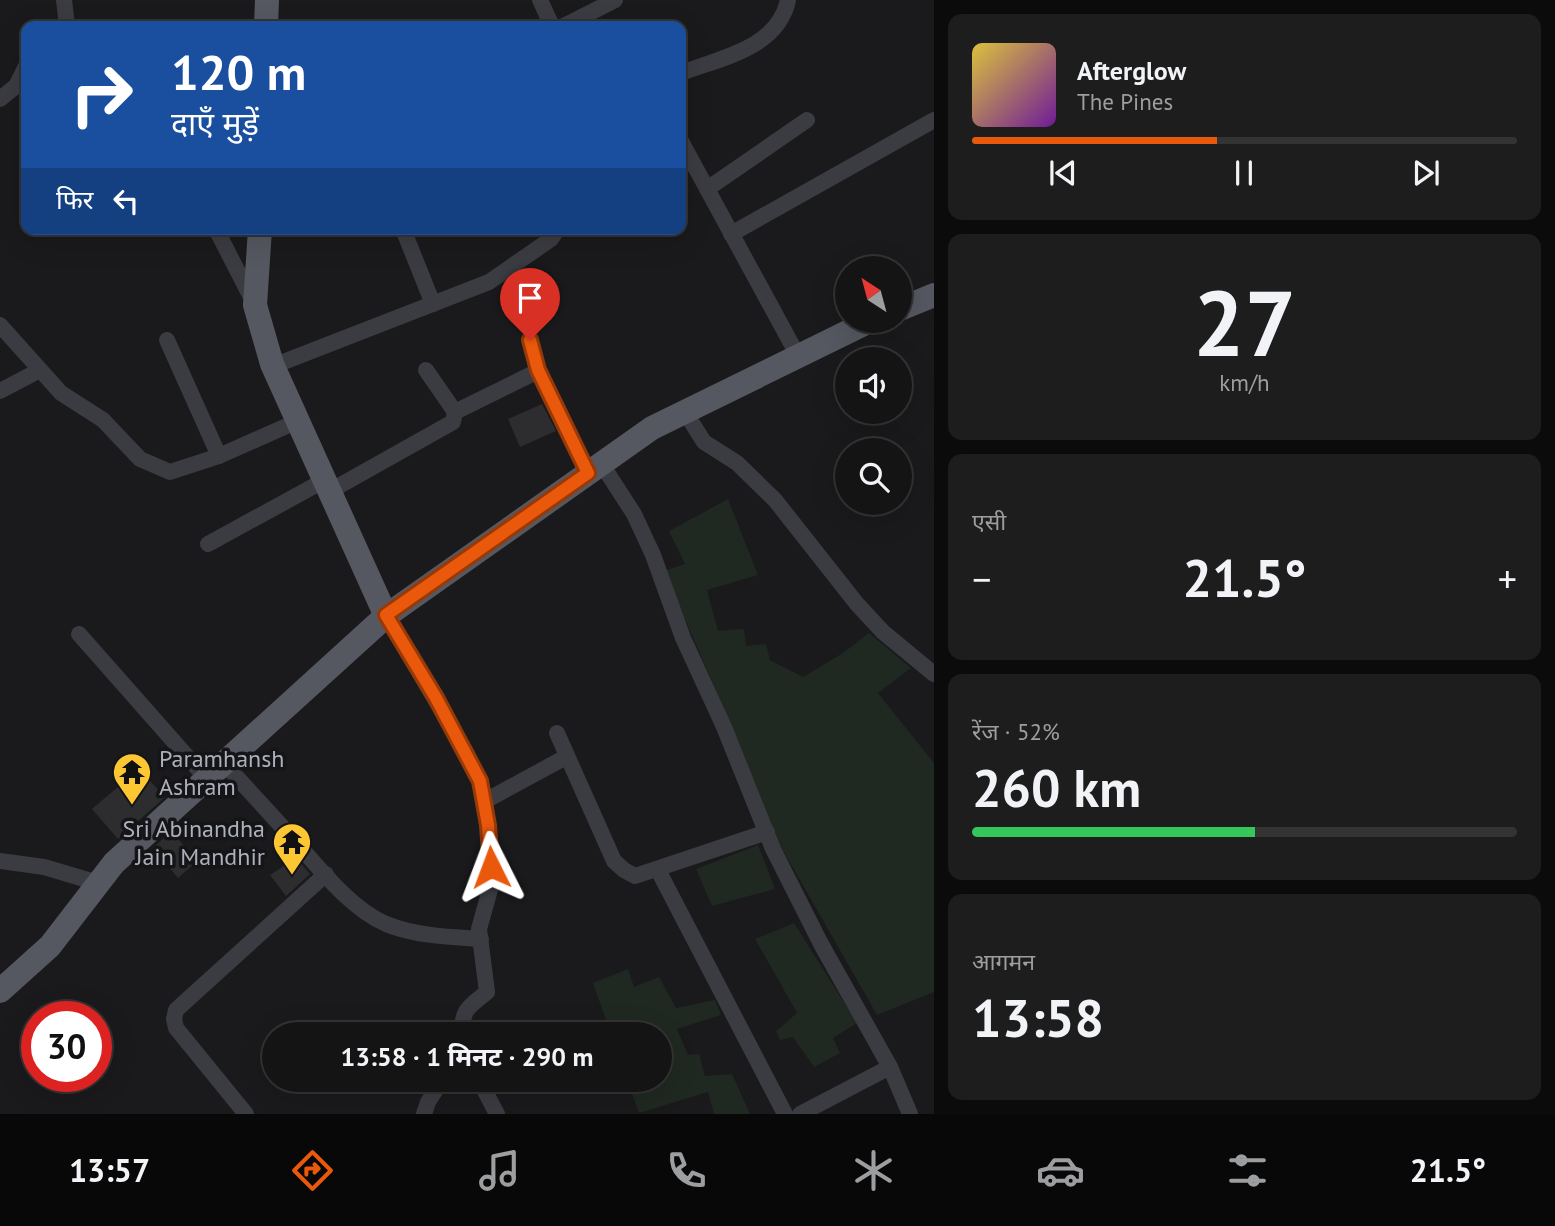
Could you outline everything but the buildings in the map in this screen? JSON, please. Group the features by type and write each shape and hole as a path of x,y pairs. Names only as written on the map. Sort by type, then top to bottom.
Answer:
{"main road":[{"path":"266,21 267,0"},
{"path":"260,235 255,305 273,366 386,615"},
{"path":"912,304 934,295"},
{"path":"0,991 50,946 114,863 386,615 652,428 845,333"}],"street":[{"path":"64,0 66,21"},
{"path":"540,0 550,21"},
{"path":"574,21 615,0"},
{"path":"686,71 762,42 786,13 788,0"},
{"path":"0,99 16,86 21,76"},
{"path":"707,189 807,120"},
{"path":"731,234 934,120"},
{"path":"686,150 798,356"},
{"path":"219,235 255,305"},
{"path":"405,235 433,304"},
{"path":"273,366 489,282 554,235"},
{"path":"0,325 61,393 103,420 140,459 170,472 219,456 298,421"},
{"path":"167,340 219,456"},
{"path":"530,340 538,370 595,468 634,514 653,555 683,638 724,727 767,832 821,944 891,1067 910,1114"},
{"path":"0,391 40,370"},
{"path":"208,544 447,426 456,418 455,412 426,370"},
{"path":"455,412 538,370"},
{"path":"685,412 704,442 737,463 775,500 857,604 883,632 934,674"},
{"path":"386,615 466,752 480,781 485,801 491,848 491,886 480,929 487,992 464,1012 462,1022"},
{"path":"79,634 214,770 362,910 384,923 408,931 440,937 481,939"},
{"path":"557,733 614,861 635,876 767,832"},
{"path":"485,801 566,757"},
{"path":"0,861 44,867 98,883"},
{"path":"658,870 785,1114"},
{"path":"246,1114 176,1028 176,1010 326,874"},
{"path":"800,1114 891,1067"},
{"path":"424,1114 434,1092"},
{"path":"485,1092 497,1114"}],"shaded area":[{"path":"728,499 758,575 707,590 718,631 744,629 746,646 766,644 770,660 803,677 843,653 869,633 911,668 878,693 934,763 934,992 877,1015 773,833 732,727 664,571 685,564 669,531"},
{"path":"758,845 775,889 712,906 696,869"},
{"path":"794,923 857,1023 833,1038 840,1053 814,1067 793,1037 780,1040 776,1031 797,1013 755,939"},
{"path":"628,969 634,987 659,977 676,1008 715,1000 721,1015 677,1029 688,1055 699,1054 705,1076 732,1074 750,1114 714,1114 708,1092 639,1113 631,1092 672,1092 672,1022 607,1022 593,983"}],"place":[{"name":"Paramhansh Ashram","path":"132,806"},
{"name":"Sri Abinandha Jain Mandhir","path":"292,876"}],"route":[{"path":"491,867 485,801 480,781 436,698 386,615 588,473 538,370 530,340"}]}
